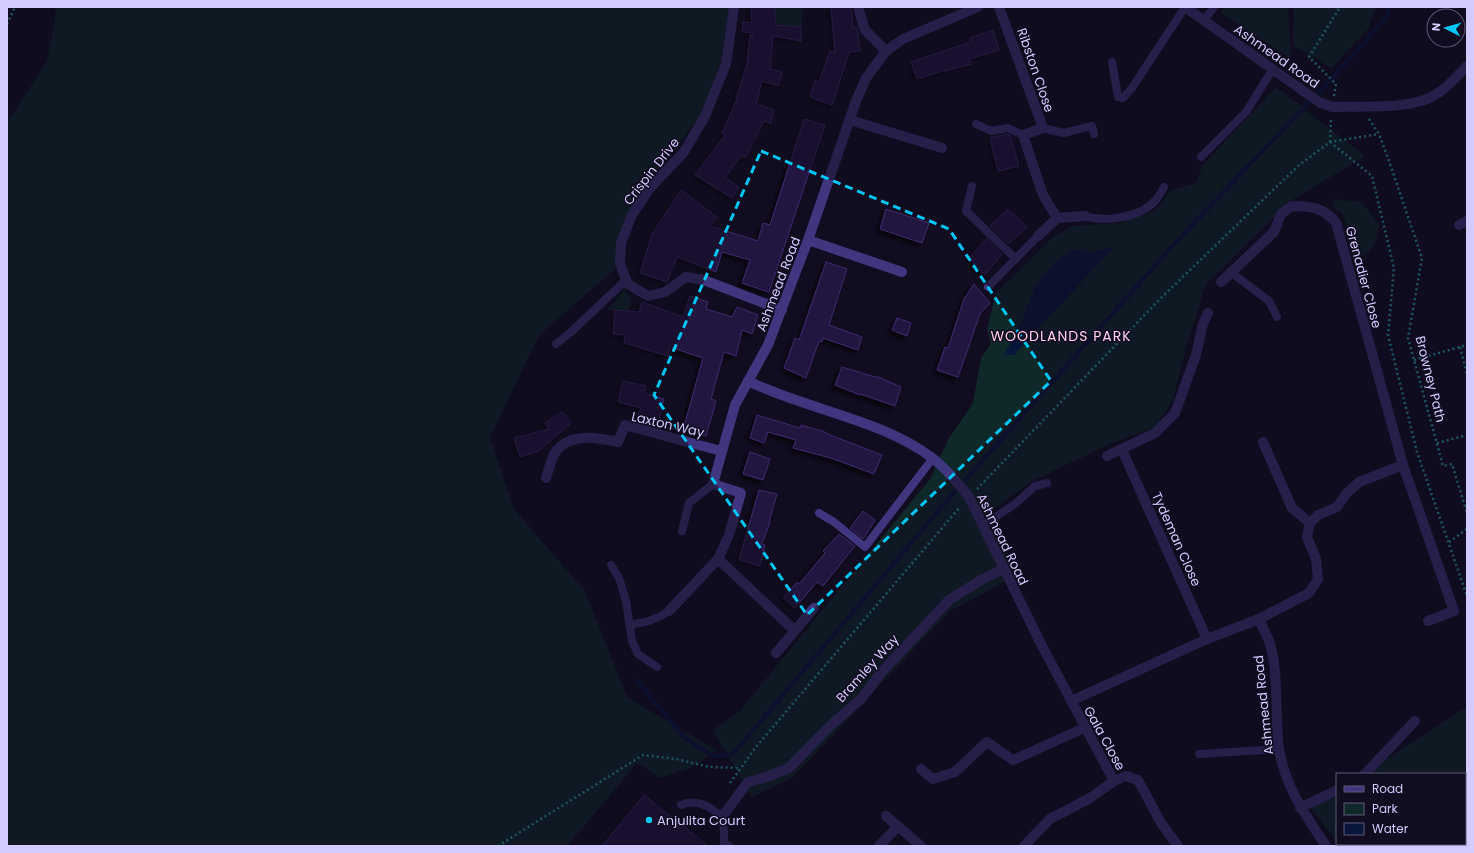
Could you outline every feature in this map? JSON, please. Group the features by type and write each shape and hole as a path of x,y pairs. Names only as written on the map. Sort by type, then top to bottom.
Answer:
{"street":[{"name":"Crispin Drive","path":"626,280 620,264 621,243 632,215 650,188 684,152 705,116 726,64 734,7"},
{"path":"858,7 864,30 886,51"},
{"name":"Ashmead Road","path":"978,7 903,38 886,51 866,78 768,346 748,380 769,391 867,425 902,440 933,458 967,494 984,525 1003,569 1071,701"},
{"name":"Ribston Close","path":"999,7 1043,128 1023,135"},
{"name":"Ashmead Road","path":"1185,7 1307,94 1319,102 1332,107 1413,104 1435,95 1453,81 1467,66"},
{"path":"850,120 942,148"},
{"path":"1023,135 1043,195 1057,218"},
{"name":"Grenadier Close","path":"1221,282 1274,232 1281,214 1292,206 1308,206 1329,213 1336,223 1403,465 1454,611 1428,621"},
{"path":"1038,236 1057,218 1085,216"},
{"path":"808,240 902,272"},
{"path":"626,280 628,284 648,296 665,292 686,278 704,280 782,310"},
{"path":"1107,456 1156,433 1175,413 1196,355 1203,324 1208,313"},
{"path":"669,611 718,559 729,534 741,493 713,484 735,405 748,380"},
{"name":"Laxton Way","path":"546,478 556,451 570,440 593,437 618,442 624,424 721,451"},
{"path":"1263,442 1292,508 1310,522"},
{"name":"Tydeman Close","path":"1122,450 1207,639"},
{"path":"1071,701 1207,639 1259,619 1309,593 1318,579 1316,558 1307,537 1310,522 1318,515 1337,507 1346,494 1359,482 1403,465"},
{"path":"718,559 794,630"},
{"name":"Bramley Way","path":"721,818 748,782 767,777 789,768 830,726 862,698 880,674 949,600 981,580 1003,569"},
{"path":"776,653 814,608"},
{"name":"Ashmead Road","path":"1259,619 1269,642 1274,668 1279,749 1288,780 1300,808 1326,846"},
{"name":"Gala Close","path":"1071,701 1084,728 1114,781 1126,776 1138,780 1160,823 1178,846"},
{"path":"1366,773 1415,721"},
{"path":"921,769 934,779 955,772 986,742 1013,760 1084,728"},
{"path":"1024,846 1050,819 1090,798 1114,781"},
{"path":"1300,808 1336,790"},
{"path":"886,816 921,846"},
{"path":"879,846 898,826"}],"lane":[{"path":"1112,62 1116,93 1118,97 1123,98 1132,88 1185,7"},
{"path":"1204,20 1214,7"},
{"path":"1201,157 1246,112 1273,69"},
{"path":"976,124 991,131 1008,128 1023,135"},
{"path":"1043,128 1063,132 1092,126 1094,134"},
{"path":"972,186 966,212 1016,259"},
{"path":"1085,216 1094,219 1118,218 1141,210 1155,201 1164,187"},
{"path":"988,287 1038,236"},
{"path":"1232,273 1269,301 1277,317"},
{"path":"556,344 572,332 626,280"},
{"path":"819,513 834,522 865,547 933,458"},
{"path":"984,525 1016,503 1035,486 1047,483"},
{"path":"682,531 689,503 713,484"},
{"path":"611,565 619,578 626,601 632,641 638,654 657,667"},
{"path":"629,625 652,620 669,611"},
{"path":"1199,754 1279,749"},
{"path":"681,805 689,802 702,804 714,811 721,818 724,829 724,843 729,846"}],"path":[{"path":"7,24 15,7"},
{"path":"1336,84 1309,57 1340,7"},
{"name":"Browney Path","path":"1360,106 1379,134 1422,258 1408,338 1443,466 1452,464 1467,513"},
{"path":"1330,142 1332,107"},
{"path":"498,846 643,755 676,759 710,767 740,768 967,494 1162,297 1298,166 1330,142 1379,134"},
{"path":"1330,142 1372,176 1394,268 1388,335 1417,452 1467,596"},
{"path":"1414,360 1467,345"},
{"path":"1460,347 1467,374"},
{"path":"1437,443 1467,435"},
{"path":"1449,542 1467,529"}],"highlighted area":[{"path":"761,151 949,229 1051,381 807,615 654,395"}],"green space":[{"path":"57,7 730,7 720,64 702,114 636,199 617,267 539,335 490,437 514,509 585,591 627,697 717,751 690,768 660,778 637,763 567,846 7,846 7,123 47,61"},
{"path":"774,7 803,7 801,27 776,24"},
{"path":"1225,7 1288,7 1291,59 1221,13"},
{"path":"1294,7 1376,7 1368,29 1331,68 1293,45"},
{"path":"1276,87 1365,156 1289,202 1206,284 1186,347 1173,399 1155,428 1116,441 1032,481 987,514 1017,575 950,611 792,778 752,797 713,730 739,712 930,479 949,438 973,403 981,358 991,343 987,330 996,293 1053,237 1073,226 1120,223 1156,210 1171,190 1195,184 1203,165"},
{"path":"1334,199 1361,202 1379,224 1377,237 1373,246 1366,253 1355,259 1349,233 1342,213 1332,207"},
{"path":"624,290 632,299 628,311 607,310"},
{"path":"1467,707 1467,846 1341,846 1340,845 1466,845 1466,773 1366,773"},
{"path":"1336,792 1336,841 1311,808"}],"water":[{"path":"1114,247 1014,355 1004,355 1021,323 1037,283 1060,257 1073,250 1092,252"}],"building":[{"path":"751,7 774,7 776,25 801,27 801,41 773,36 770,69 782,72 778,86 762,81 756,104 774,110 771,123 764,121 746,157 741,155 725,178 739,187 732,198 695,175 726,134 722,133 737,99 736,98 747,64 750,35 753,35 753,33 742,32 743,22 752,23"},
{"path":"831,7 851,7 853,27 857,27 860,51 849,52 832,105 810,97 815,81 819,82 830,51 835,53"},
{"path":"993,30 999,50 969,59 971,64 917,79 911,62 971,42 970,38"},
{"path":"804,119 825,125 769,292 742,283 750,260 722,252 716,272 677,257 667,282 640,273 652,234 681,190 717,217 710,226 758,241 763,223 770,225"},
{"path":"1007,134 1010,135 1019,166 998,171 990,138"},
{"path":"886,209 929,223 922,243 880,229"},
{"path":"1008,209 1027,227 1008,244 990,226"},
{"path":"987,238 1002,254 985,275 969,258"},
{"path":"826,262 847,269 829,325 862,337 858,350 823,338 822,342 819,341 806,378 784,368 795,338 799,340"},
{"path":"974,284 990,303 980,314 958,377 937,370 945,347 948,348 964,299"},
{"path":"690,296 708,302 706,309 732,317 737,307 758,315 752,334 742,330 736,356 724,352 711,399 716,401 706,436 683,430 703,358 670,347 668,356 624,343 625,335 613,334 615,310 639,312 642,302 683,317"},
{"path":"897,318 911,323 907,336 892,330"},
{"path":"842,367 875,377 876,376 901,387 895,406 835,385"},
{"path":"623,381 646,386 644,393 664,399 658,422 638,416 641,408 618,402"},
{"path":"562,412 571,423 539,451 520,457 514,438 549,429 545,423"},
{"path":"757,415 800,428 801,425 825,432 882,455 874,474 831,458 793,448 796,440 768,432 764,443 750,438"},
{"path":"750,452 770,459 763,480 743,474"},
{"path":"759,490 777,494 770,522 762,544 765,545 760,566 739,560"},
{"path":"863,511 875,520 864,538 862,538 850,528"},
{"path":"839,534 855,546 823,586 817,582 795,608 783,598 797,582 799,584 825,553 823,551"},
{"name":"Anjulita Court","path":"644,795 708,846 602,846"}],"waterway":[{"path":"637,681 684,737 713,756 733,754 939,510 1175,243 1351,58 1386,17 1389,7"}],"place":[{"name":"Anjulita Court","path":"649,820"}],"district":[{"name":"WOODLANDS PARK","path":"1061,336"}]}
